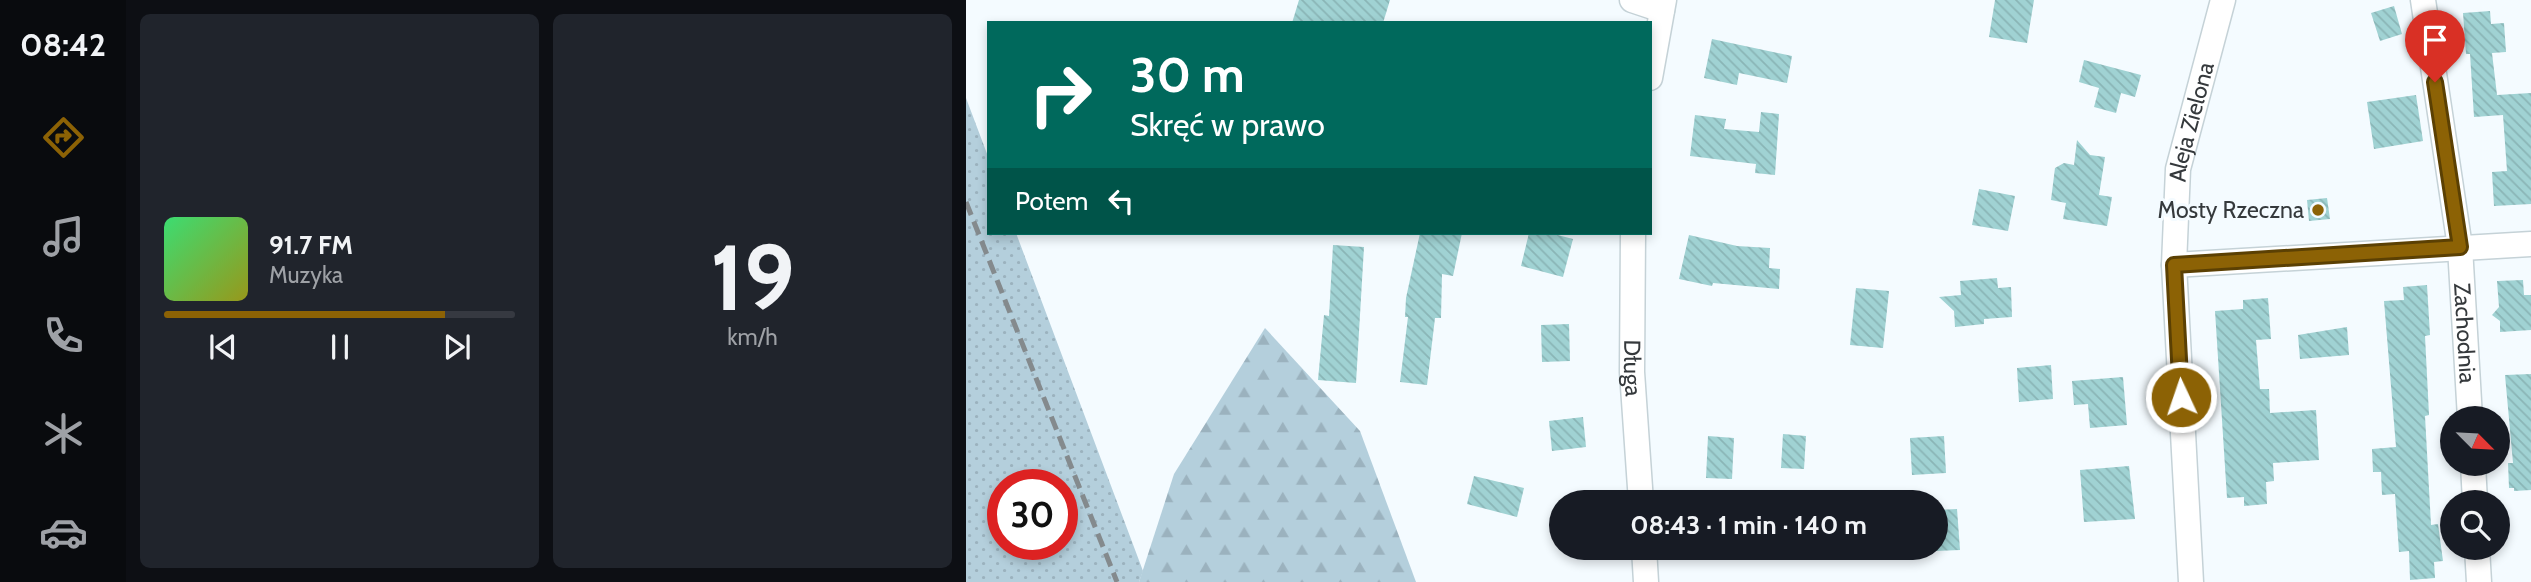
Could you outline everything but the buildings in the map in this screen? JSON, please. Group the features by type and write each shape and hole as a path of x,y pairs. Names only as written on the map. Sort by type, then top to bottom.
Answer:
{"street":[{"path":"1632,0 1663,5 1652,67"},
{"name":"Aleja Zielona","path":"2191,582 2174,265 2178,169 2223,0"},
{"name":"Zachodnia","path":"2423,0 2460,247 2469,406"},
{"name":"Długa","path":"1633,235 1632,372 1640,490"},
{"path":"2174,265 2531,244"},
{"path":"1645,560 1646,582"},
{"path":"2478,560 2479,582"}],"green space":[{"path":"966,98 987,154 987,235 1017,235 1143,571 1139,582 966,582"},
{"path":"1265,328 1360,431 1416,582 1139,582 1174,474"}],"railway":[{"path":"966,202 1117,582"}],"place":[{"name":"Mosty Rzeczna","path":"2318,210"}],"route":[{"path":"2181,397 2174,265 2460,247 2435,82"}]}
